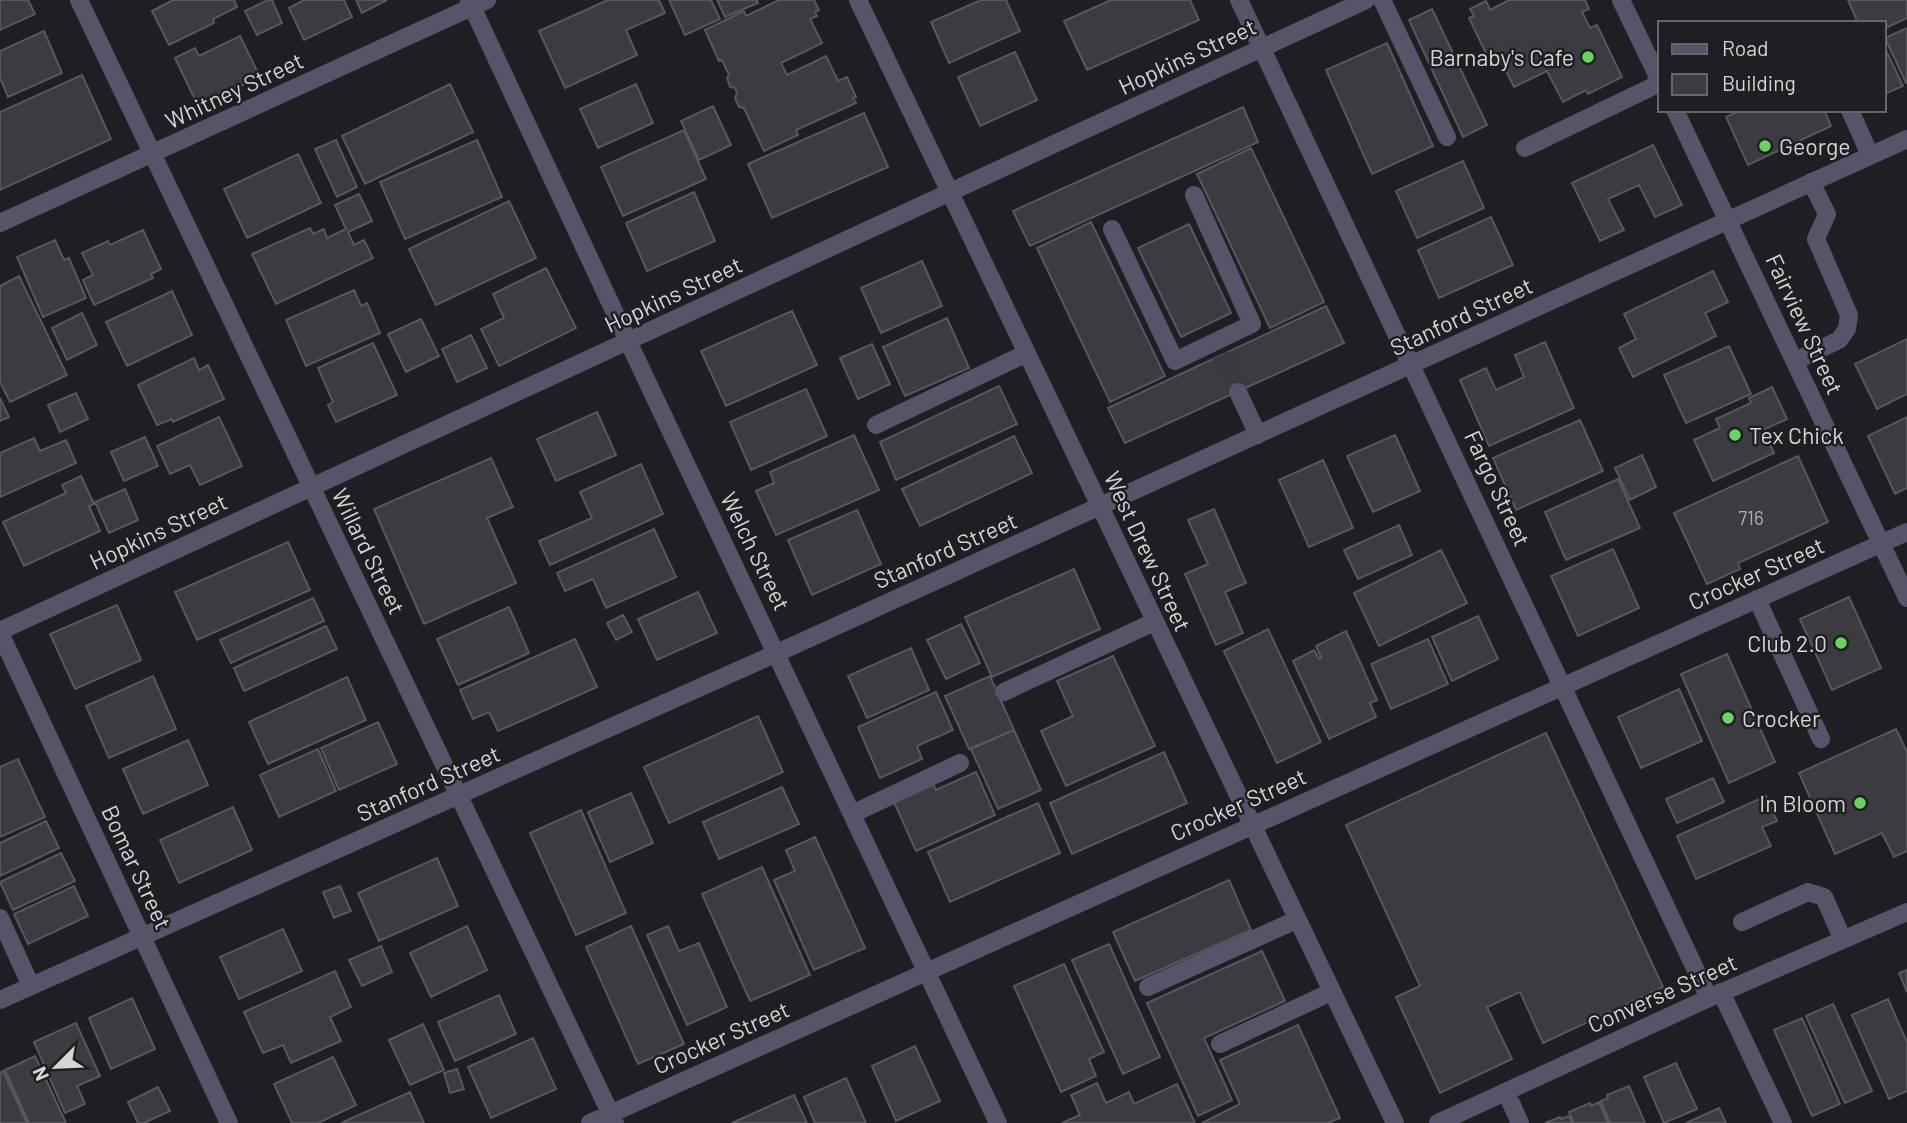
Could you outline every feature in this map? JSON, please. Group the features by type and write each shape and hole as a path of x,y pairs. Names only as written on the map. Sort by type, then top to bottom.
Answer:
{"street":[{"name":"Willard Street","path":"79,0 613,1118"},
{"name":"West Drew Street","path":"858,0 1395,1123"},
{"name":"Fargo Street","path":"1239,0 1563,685 1715,995 1783,1123"},
{"name":"Hopkins Street","path":"0,632 1366,0"},
{"path":"1382,0 1447,137"},
{"path":"1621,0 1658,78"},
{"name":"Whitney Street","path":"0,223 476,2"},
{"name":"Welch Street","path":"476,2 628,341 998,1123"},
{"path":"1525,148 1658,83"},
{"name":"Fairview Street","path":"1676,112 1907,598"},
{"path":"1851,112 1870,155"},
{"name":"Stanford Street","path":"0,1000 777,653 1907,139"},
{"path":"1795,361 1839,340 1847,329 1849,315 1816,239 1827,214 1811,182"},
{"path":"1112,229 1175,361 1218,349 1252,324 1194,195"},
{"path":"876,425 1027,353"},
{"path":"1238,391 1258,435"},
{"name":"Crocker Street","path":"590,1123 613,1118 1251,825 1907,533"},
{"path":"1758,599 1821,739"},
{"path":"1004,692 1154,622"},
{"name":"Bomar Street","path":"0,632 229,1123"},
{"path":"852,814 960,763"},
{"path":"1742,922 1808,892 1815,893 1824,897 1843,940"},
{"name":"Converse Street","path":"1438,1123 1715,995 1907,912"},
{"path":"0,918 31,986"},
{"path":"1148,987 1296,920"},
{"path":"1220,1044 1331,992"},
{"path":"1506,1092 1520,1123"}],"building":[{"path":"0,0 28,0 35,14 0,30"},
{"path":"173,0 234,0 237,7 213,19 214,23 169,45 152,11"},
{"path":"272,0 282,23 257,35 245,11"},
{"path":"304,0 344,0 352,17 304,40 289,8"},
{"path":"356,0 387,0 362,13"},
{"path":"608,0 659,0 665,13 626,30 637,55 565,88 539,31"},
{"path":"669,0 711,0 720,19 685,35"},
{"path":"717,0 757,0 758,3 725,17"},
{"path":"779,0 814,0 819,10 815,12 817,16 810,19 822,43 781,63 787,75 826,56 838,81 847,77 856,103 796,130 798,135 764,151 744,108 739,107 735,88 730,87 727,78 729,75 722,60 719,61 705,30 744,11 746,16"},
{"path":"981,0 1006,0 1020,31 949,63 931,22"},
{"path":"1111,0 1190,0 1199,20 1087,70 1064,21"},
{"path":"1509,0 1585,0 1589,9 1582,12 1590,28 1597,25 1622,77 1588,94 1586,90 1563,102 1547,71 1514,87 1502,63 1493,68 1469,18 1474,16 1470,9 1486,1 1490,10"},
{"path":"1848,0 1907,0 1907,18 1886,28 1886,21 1857,21"},
{"path":"1432,9 1487,125 1463,137 1409,20"},
{"path":"1907,28 1907,83 1886,40 1886,38"},
{"path":"44,31 62,73 8,97 0,78 0,51"},
{"path":"240,36 260,77 198,106 175,58 195,48 199,56"},
{"path":"1387,43 1433,146 1372,174 1326,70"},
{"path":"1886,50 1903,86 1886,93"},
{"path":"1015,52 1037,100 980,126 958,77"},
{"path":"82,75 111,139 0,190 0,112"},
{"path":"450,84 473,132 365,184 342,136"},
{"path":"636,84 653,123 598,148 580,109"},
{"path":"713,106 731,145 699,160 681,121"},
{"path":"1243,107 1258,142 1030,246 1013,211"},
{"name":"George","path":"1737,112 1825,112 1831,126 1748,165 1726,117"},
{"path":"864,113 888,167 772,218 748,164"},
{"path":"684,130 706,179 623,216 601,167"},
{"path":"336,140 357,187 337,197 315,149"},
{"path":"477,140 502,197 405,239 380,182"},
{"path":"1653,145 1682,205 1655,217 1639,185 1608,199 1624,230 1600,241 1572,183"},
{"path":"1251,148 1324,302 1270,328 1197,174"},
{"path":"298,154 321,203 247,238 224,189"},
{"path":"1463,161 1484,208 1417,238 1396,191"},
{"path":"694,192 715,241 647,271 626,223"},
{"path":"359,194 372,221 348,232 354,245 364,240 373,258 276,304 252,254 310,228 313,234 324,229 327,238 346,229 335,205"},
{"path":"509,201 536,258 436,305 409,249"},
{"path":"1491,217 1513,265 1439,298 1418,250"},
{"path":"1091,222 1165,376 1110,402 1037,248"},
{"path":"1189,224 1231,313 1181,337 1138,248"},
{"path":"143,230 161,269 151,274 153,278 94,305 83,280 93,275 82,253 108,241 110,245"},
{"path":"55,240 64,260 69,258 86,298 43,317 17,257"},
{"path":"922,261 942,306 881,333 861,288"},
{"path":"546,268 576,328 499,366 481,329 504,318 493,294"},
{"path":"1713,271 1728,302 1705,313 1716,336 1633,377 1619,348 1636,339 1624,314"},
{"path":"19,276 67,375 10,402 0,382 0,286"},
{"path":"354,290 361,306 367,303 380,333 306,366 286,320"},
{"path":"172,291 192,335 127,366 106,322"},
{"path":"1326,306 1344,343 1125,443 1108,408"},
{"path":"792,311 817,365 726,406 701,351"},
{"path":"82,313 97,345 67,360 52,328"},
{"path":"947,318 969,368 905,396 883,347"},
{"path":"421,319 439,356 406,372 388,334"},
{"path":"471,335 487,368 457,382 442,349"},
{"path":"1907,339 1907,394 1877,409 1855,364"},
{"path":"1545,342 1574,408 1489,446 1460,380 1486,368 1496,390 1524,377 1515,355"},
{"path":"373,343 397,395 336,422 328,405 333,402 318,368"},
{"path":"872,344 890,384 858,399 840,358"},
{"path":"1729,346 1751,394 1686,423 1664,375"},
{"path":"194,358 199,370 208,365 224,399 173,422 172,419 157,425 138,385"},
{"path":"999,386 1017,424 896,480 880,442"},
{"name":"Tex Chick","path":"1772,387 1787,419 1763,430 1774,453 1713,481 1694,440 1720,428 1716,419 1751,403 1749,398"},
{"path":"806,389 827,436 751,470 730,422"},
{"path":"76,393 88,419 60,432 48,405"},
{"path":"0,398 9,417 0,421"},
{"path":"597,412 616,455 556,481 537,439"},
{"path":"219,417 242,466 200,485 190,465 170,474 157,446"},
{"path":"1907,417 1907,488 1895,494 1868,436"},
{"path":"1580,420 1603,471 1516,510 1493,458"},
{"path":"854,435 879,490 776,535 756,491 774,483 770,472"},
{"path":"1395,435 1420,491 1373,512 1347,456"},
{"path":"1014,436 1032,473 920,526 902,489"},
{"path":"145,437 158,466 124,481 111,452"},
{"path":"34,438 40,451 66,440 76,463 0,497 0,453"},
{"path":"1642,455 1656,487 1630,500 1615,468"},
{"path":"1798,456 1828,522 1738,563 1740,569 1707,584 1674,513"},
{"path":"491,458 513,507 487,518 516,583 424,624 374,509"},
{"path":"1323,460 1353,528 1309,547 1279,480"},
{"path":"641,464 663,514 550,565 539,541 592,518 580,492"},
{"path":"81,476 94,504 89,506 100,531 24,566 3,522 66,493 62,485"},
{"path":"1618,479 1640,528 1566,560 1545,512"},
{"path":"125,489 138,520 109,533 95,502"},
{"path":"1214,509 1246,583 1225,592 1243,633 1216,645 1185,574 1208,564 1188,520"},
{"path":"857,510 881,564 812,595 788,540"},
{"path":"1399,525 1412,555 1358,579 1344,550"},
{"path":"654,529 676,577 606,608 593,579 565,591 557,573"},
{"path":"288,542 310,590 197,640 175,592"},
{"path":"1613,549 1639,608 1578,636 1551,576"},
{"path":"1441,550 1467,603 1379,646 1354,593"},
{"path":"1074,569 1100,629 992,677 965,617"},
{"path":"698,592 717,633 657,660 638,619"},
{"name":"Club 2.0","path":"1849,597 1881,668 1832,690 1800,619"},
{"path":"313,598 324,621 231,663 220,640"},
{"path":"117,605 141,660 75,689 50,634"},
{"path":"509,607 529,653 458,685 437,639"},
{"path":"623,615 632,632 616,640 607,623"},
{"path":"1478,616 1498,659 1452,681 1432,637"},
{"path":"961,624 980,663 946,679 927,640"},
{"path":"326,626 337,649 244,691 234,668"},
{"path":"1268,629 1321,742 1277,763 1224,651"},
{"path":"1346,631 1377,700 1370,703 1376,717 1329,739 1293,661 1314,650 1319,659 1321,657 1316,646"},
{"path":"575,639 597,687 498,731 489,712 473,719 460,690"},
{"path":"1428,639 1448,684 1391,709 1371,664"},
{"path":"911,648 929,690 867,718 848,676"},
{"name":"Crocker","path":"1727,654 1775,762 1729,783 1681,674"},
{"path":"1113,656 1155,746 1066,786 1041,731 1073,716 1057,681"},
{"path":"153,676 176,729 109,758 86,706"},
{"path":"990,676 1014,730 969,749 945,696"},
{"path":"347,677 366,720 268,764 249,722"},
{"path":"1679,689 1702,741 1641,768 1618,717"},
{"path":"936,692 953,730 917,746 922,759 880,778 858,727"},
{"path":"758,716 783,772 669,823 644,767"},
{"path":"378,722 397,764 339,790 321,748"},
{"name":"In Bloom","path":"1896,729 1907,752 1907,851 1894,857 1882,833 1835,854 1799,773"},
{"path":"1014,730 1041,790 998,809 971,749"},
{"path":"1546,733 1663,987 1543,1043 1520,992 1487,1007 1512,1059 1440,1093 1396,997 1420,986 1346,825"},
{"path":"188,740 208,785 143,814 123,769"},
{"path":"318,749 336,791 279,817 260,775"},
{"path":"1164,752 1187,803 1072,854 1050,803"},
{"path":"18,759 45,817 0,837 0,767"},
{"path":"976,772 995,815 916,851 894,802 933,784 936,790"},
{"path":"1713,778 1724,802 1677,823 1666,799"},
{"path":"782,787 799,824 719,859 703,822"},
{"path":"631,793 653,843 610,862 588,812"},
{"path":"1766,796 1777,821 1762,827 1771,846 1696,879 1677,836"},
{"path":"1038,803 1060,853 950,902 928,852"},
{"path":"233,807 252,850 179,883 160,840"},
{"path":"581,810 626,913 576,935 530,833"},
{"path":"46,821 59,848 0,876 0,843"},
{"path":"815,837 865,948 814,970 774,880 795,871 786,850"},
{"path":"61,853 75,881 13,910 0,882"},
{"path":"437,858 458,906 379,941 358,893"},
{"path":"762,867 810,975 750,1001 702,894"},
{"path":"1229,880 1251,930 1135,981 1113,932"},
{"path":"74,886 88,916 28,944 14,914"},
{"path":"340,886 351,911 334,918 323,892"},
{"path":"467,926 487,970 431,997 410,953"},
{"path":"631,926 684,1044 638,1064 586,947"},
{"path":"668,926 679,951 699,943 727,1007 687,1025 647,935"},
{"path":"283,929 302,971 239,999 220,957"},
{"path":"1109,944 1160,1057 1123,1074 1072,960"},
{"path":"381,946 392,972 362,986 349,960"},
{"path":"1262,951 1285,1001 1204,1038 1232,1100 1198,1116 1147,1003"},
{"path":"1064,964 1104,1052 1089,1059 1096,1076 1061,1092 1014,986"},
{"path":"1907,970 1907,992 1899,973"},
{"path":"335,971 351,1007 330,1017 341,1041 291,1063 283,1045 263,1053 244,1012"},
{"path":"499,995 516,1034 455,1061 438,1022"},
{"path":"132,998 155,1049 111,1069 89,1018"},
{"path":"1888,999 1907,1042 1907,1091 1889,1099 1852,1015"},
{"path":"1833,1004 1872,1091 1845,1103 1806,1016"},
{"path":"1802,1018 1840,1104 1812,1116 1774,1030"},
{"path":"76,1023 100,1076 77,1086 85,1104 65,1113 34,1042"},
{"path":"423,1024 444,1070 410,1085 389,1040"},
{"path":"1298,1025 1340,1118 1328,1123 1202,1123 1240,1104 1220,1060"},
{"path":"533,1038 556,1089 491,1118 468,1067"},
{"path":"915,1046 940,1101 896,1121 872,1066"},
{"path":"35,1056 66,1123 29,1123 5,1070"},
{"path":"333,1057 356,1105 318,1123 292,1123 274,1084"},
{"path":"1676,1063 1697,1109 1664,1123 1644,1077"},
{"path":"457,1069 464,1089 450,1093 444,1073"},
{"path":"3,1071 27,1123 0,1123 0,1073"},
{"path":"846,1078 866,1123 815,1123 804,1097"},
{"path":"1097,1083 1106,1103 1129,1092 1134,1104 1177,1084 1195,1123 1062,1123 1080,1115 1071,1095"},
{"path":"1629,1086 1645,1123 1610,1123 1601,1101 1608,1098 1607,1095"},
{"path":"158,1087 170,1111 144,1123 138,1123 128,1102"},
{"path":"410,1092 424,1123 341,1123"},
{"path":"794,1095 807,1123 732,1123"},
{"path":"1599,1102 1608,1123 1574,1123 1569,1112"},
{"path":"1719,1108 1726,1123 1686,1123"},
{"path":"1569,1116 1572,1123 1545,1123 1560,1117"}],"tunnel":[{"path":"1221,355 1238,392"}],"place":[{"name":"Barnaby's Cafe","path":"1588,57"},
{"name":"George","path":"1765,146"},
{"name":"Tex Chick","path":"1735,435"},
{"name":"Club 2.0","path":"1841,643"},
{"name":"Crocker","path":"1728,718"},
{"name":"In Bloom","path":"1860,803"}]}
